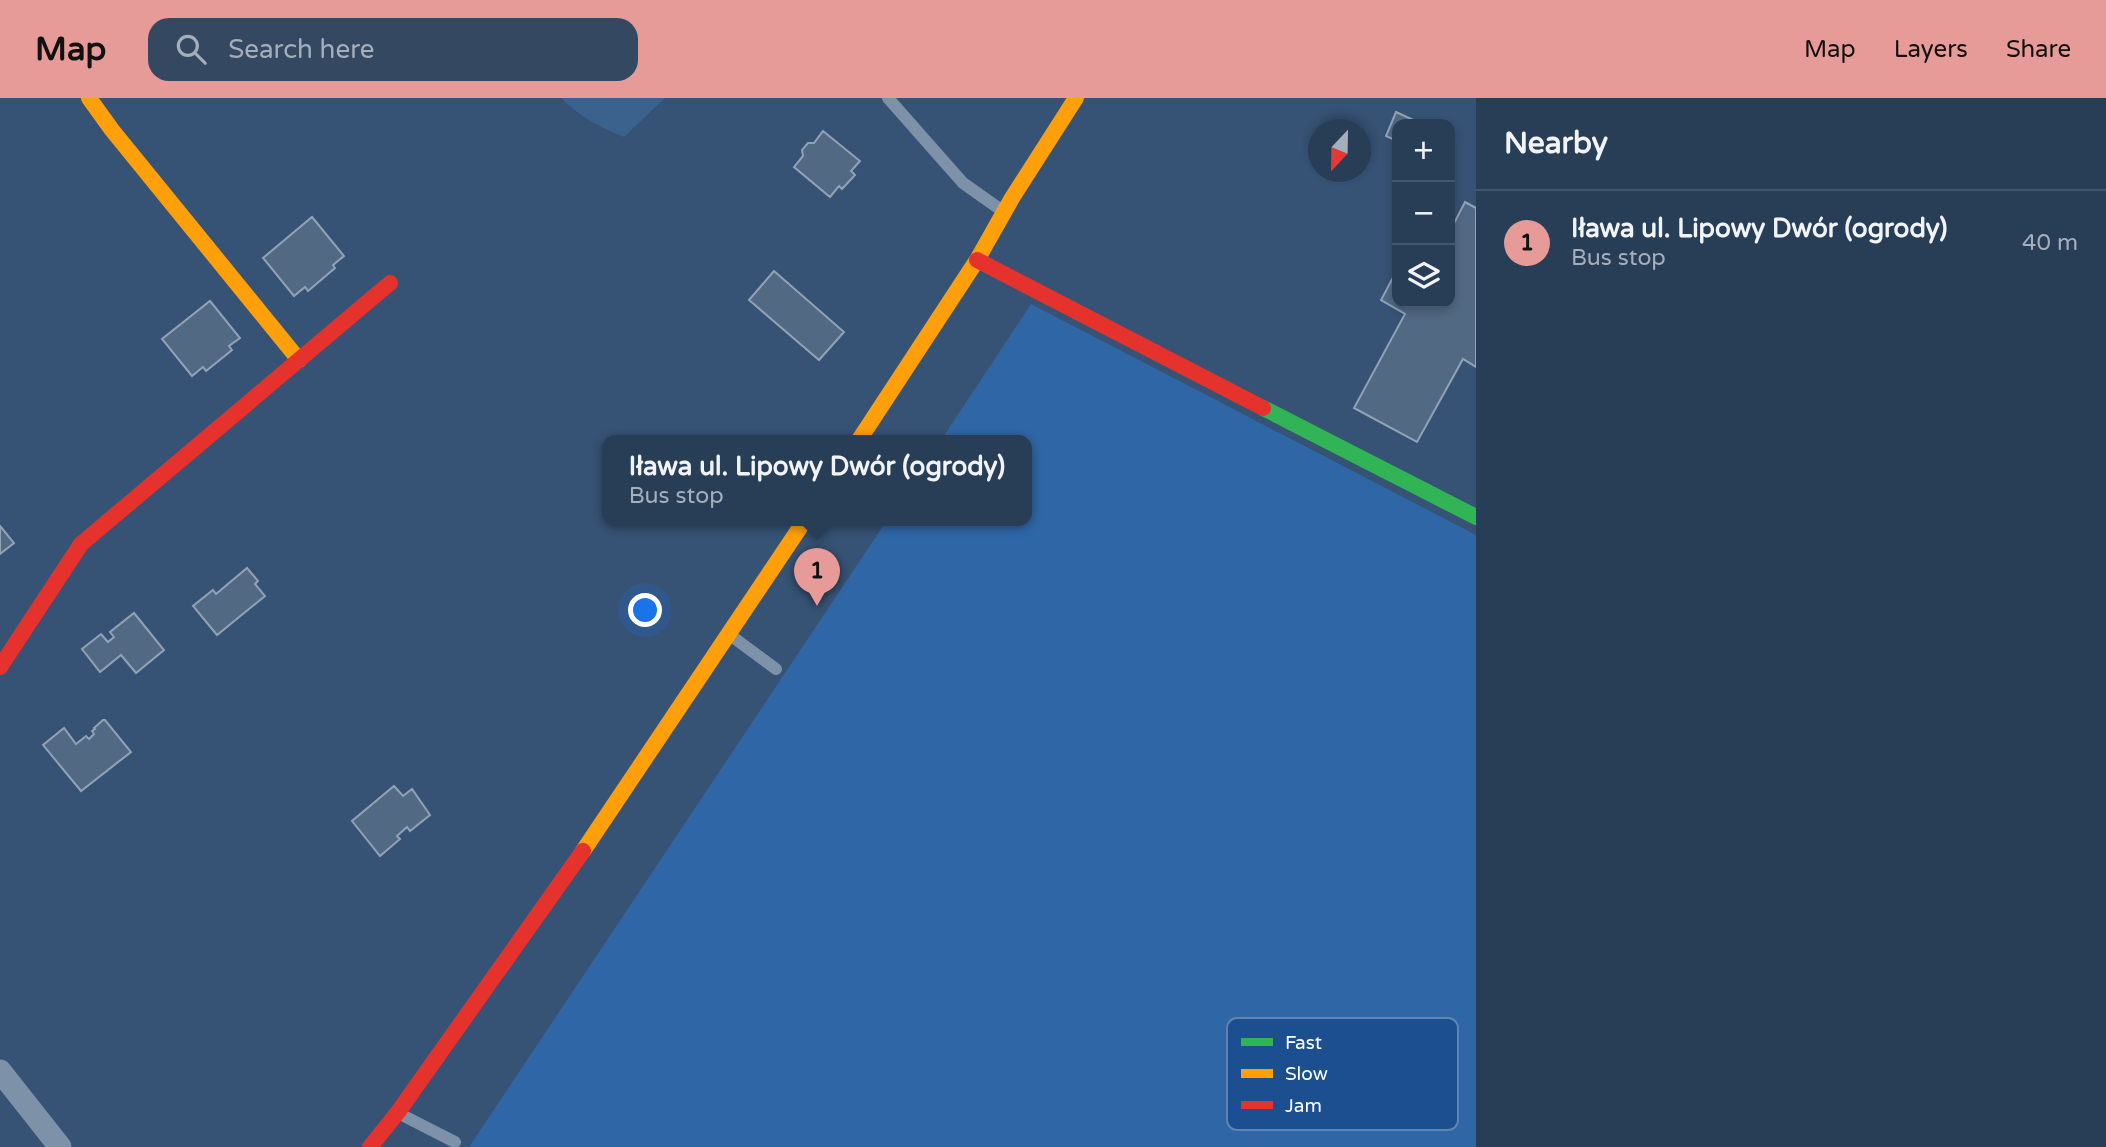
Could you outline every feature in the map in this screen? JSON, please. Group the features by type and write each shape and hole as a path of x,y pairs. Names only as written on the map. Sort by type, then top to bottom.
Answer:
{"street":[{"path":"89,98 299,360"},
{"path":"862,435 977,260 1008,205 1076,98"},
{"path":"977,260 1476,517"},
{"path":"0,667 81,544 390,283"},
{"path":"370,1147 557,890 802,526"},
{"path":"0,1071 60,1147"}],"lane":[{"path":"888,98 963,183 1008,205"},
{"path":"730,635 776,669"},
{"path":"398,1112 455,1142"}],"shaded area":[{"path":"561,98 665,98 624,137 590,121"},
{"path":"1031,304 1476,535 1476,1147 469,1147 883,526 1032,526 1032,435 944,435"}],"building":[{"path":"1396,112 1411,119 1393,119"},
{"path":"1392,122 1392,139 1386,136"},
{"path":"823,131 860,161 851,171 855,175 842,189 839,186 830,197 794,167 803,156 802,150 808,143 814,143"},
{"path":"1465,202 1476,208 1476,367 1463,359 1417,442 1354,408 1405,314 1395,308 1455,308 1455,221"},
{"path":"312,217 344,256 333,265 335,268 308,291 305,287 294,296 263,258"},
{"path":"774,271 844,332 819,360 749,300"},
{"path":"1392,279 1392,306 1381,300"},
{"path":"210,301 240,338 229,346 232,350 206,371 203,367 192,376 162,339"},
{"path":"0,526 14,543 0,554"},
{"path":"247,568 258,581 255,584 265,596 217,635 193,606 213,590 216,594"},
{"path":"134,613 164,650 136,673 121,655 100,672 82,649 101,634 108,642 114,637 110,632"},
{"path":"103,720 131,752 81,791 43,745 64,728 76,744 86,736 89,739 94,734 94,728"},
{"path":"394,786 403,796 412,789 430,815 410,831 407,827 397,836 400,839 380,856 352,821"}],"traffic: fast":[{"path":"1263,408 1476,517"}],"traffic: slow":[{"path":"89,98 299,360"},
{"path":"862,435 977,260 1012,198 1076,98"},
{"path":"583,851 801,526"}],"traffic: jam":[{"path":"977,260 1263,408"},
{"path":"0,667 81,544 390,283"},
{"path":"370,1147 398,1112 583,851"}],"place":[{"name":"Iława ul. Lipowy Dwór (ogrody)","path":"817,606"}]}
